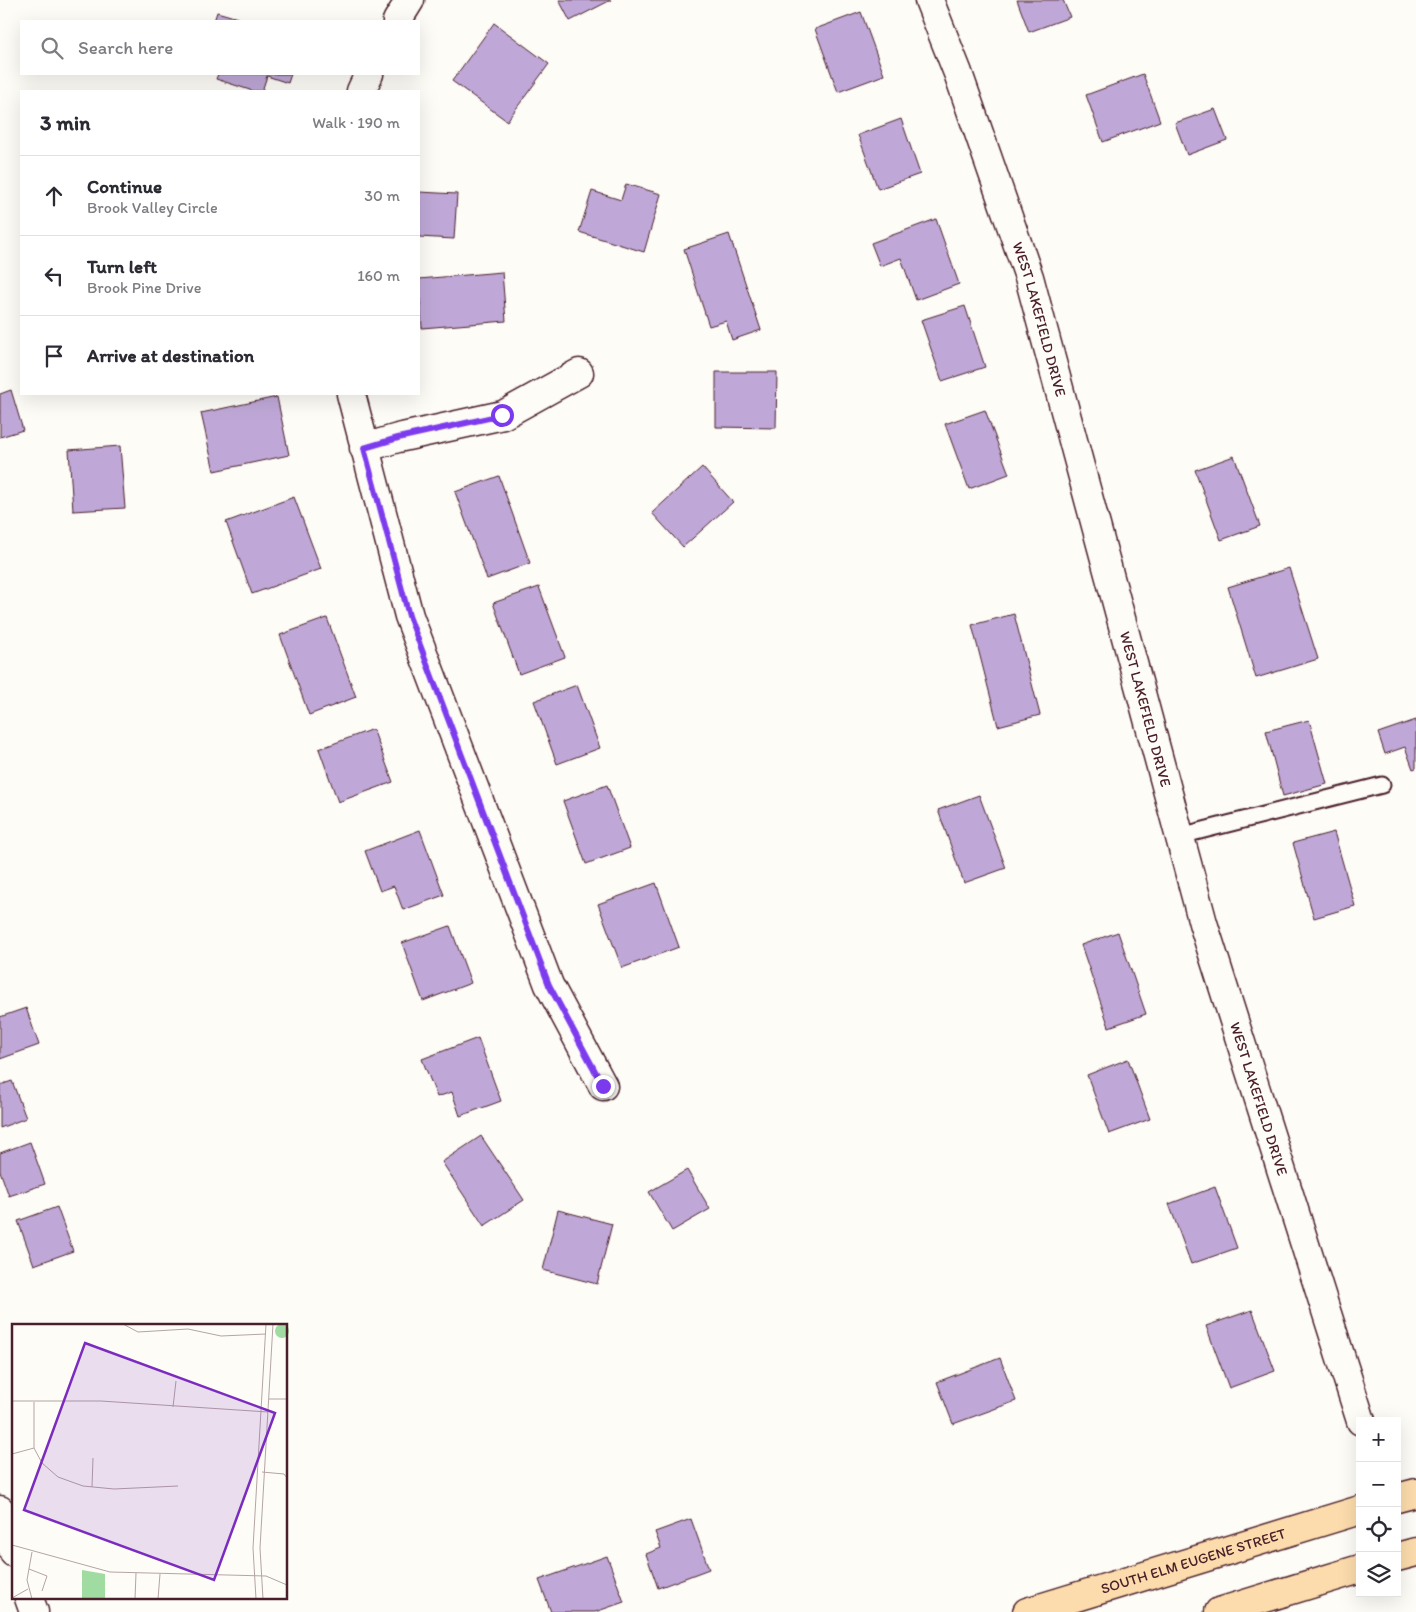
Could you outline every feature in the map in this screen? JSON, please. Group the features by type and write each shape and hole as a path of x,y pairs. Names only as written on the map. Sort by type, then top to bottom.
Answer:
{"main road":[{"path":"1401,1497 1416,1493"},
{"name":"SOUTH ELM EUGENE STREET","path":"1027,1612 1356,1511"},
{"path":"1219,1612 1356,1570"}],"street":[{"path":"398,20 410,0"},
{"name":"WEST LAKEFIELD DRIVE","path":"929,0 958,74 1029,277 1203,923 1359,1417"},
{"path":"361,90 369,75"},
{"path":"364,448 398,438 502,415 579,374"},
{"path":"351,395 409,616 549,985 603,1086"},
{"path":"0,1510 12,1547"},
{"path":"30,1600 34,1612"}],"lane":[{"path":"1180,836 1382,785"}],"building":[{"path":"559,0 611,0 570,21"},
{"path":"1017,0 1063,0 1070,17 1029,32"},
{"path":"217,12 245,20 214,20"},
{"path":"861,12 884,75 838,92 815,29"},
{"path":"494,23 549,64 507,121 452,81"},
{"path":"1143,74 1160,121 1103,142 1086,95"},
{"path":"218,75 291,75 288,83 267,76 262,90 250,90 216,79"},
{"path":"1215,109 1227,140 1187,155 1175,123"},
{"path":"901,119 920,174 878,189 858,135"},
{"path":"626,184 661,194 644,252 579,232 592,191 621,200"},
{"path":"420,192 457,194 454,239 420,237"},
{"path":"936,219 959,284 916,300 901,258 880,266 871,243"},
{"path":"729,234 761,330 732,340 726,321 709,326 684,249"},
{"path":"502,272 506,321 422,328 420,279"},
{"path":"965,306 985,367 942,381 921,320"},
{"path":"716,372 777,372 776,428 716,427"},
{"path":"11,390 23,430 0,437 0,394"},
{"path":"277,397 289,455 214,471 201,413"},
{"path":"985,410 1009,474 969,489 945,424"},
{"path":"120,446 125,508 73,511 69,450"},
{"path":"1234,456 1260,526 1221,540 1195,470"},
{"path":"702,467 733,502 683,547 652,513"},
{"path":"499,476 530,563 487,579 455,492"},
{"path":"294,497 321,569 252,594 226,522"},
{"path":"1289,568 1318,659 1256,678 1228,587"},
{"path":"539,587 565,657 519,674 493,603"},
{"path":"1014,614 1040,715 998,726 972,625"},
{"path":"327,618 356,697 309,715 280,635"},
{"path":"577,685 600,748 557,764 534,701"},
{"path":"1309,720 1327,784 1283,796 1266,731"},
{"path":"1416,720 1416,768 1413,769 1405,747 1385,754 1378,733"},
{"path":"373,729 393,782 338,802 319,749"},
{"path":"607,785 630,848 586,864 563,801"},
{"path":"979,795 1006,868 964,883 938,810"},
{"path":"420,830 444,895 403,910 394,886 380,891 365,851"},
{"path":"1334,832 1355,906 1314,918 1293,843"},
{"path":"656,883 679,947 622,968 598,904"},
{"path":"450,926 471,983 423,1001 402,943"},
{"path":"1118,932 1146,1014 1109,1027 1081,945"},
{"path":"26,1008 39,1045 0,1059 0,1017"},
{"path":"478,1038 501,1101 460,1116 452,1092 437,1097 422,1059"},
{"path":"1128,1059 1150,1119 1109,1134 1087,1075"},
{"path":"12,1081 26,1118 0,1128 0,1085"},
{"path":"481,1136 524,1200 484,1226 442,1162"},
{"path":"30,1142 45,1184 9,1196 0,1171 0,1153"},
{"path":"687,1170 710,1209 672,1231 649,1192"},
{"path":"1215,1187 1237,1248 1191,1264 1169,1204"},
{"path":"57,1207 73,1251 34,1265 18,1221"},
{"path":"558,1210 612,1224 597,1284 543,1270"},
{"path":"1252,1310 1275,1371 1229,1388 1206,1326"},
{"path":"1000,1358 1016,1401 953,1424 937,1382"},
{"path":"691,1519 709,1569 658,1588 646,1554 661,1548 655,1532"},
{"path":"607,1556 624,1602 595,1612 551,1612 539,1580"}],"route":[{"path":"502,415 398,438 364,448 409,616 549,985 603,1086"}]}
